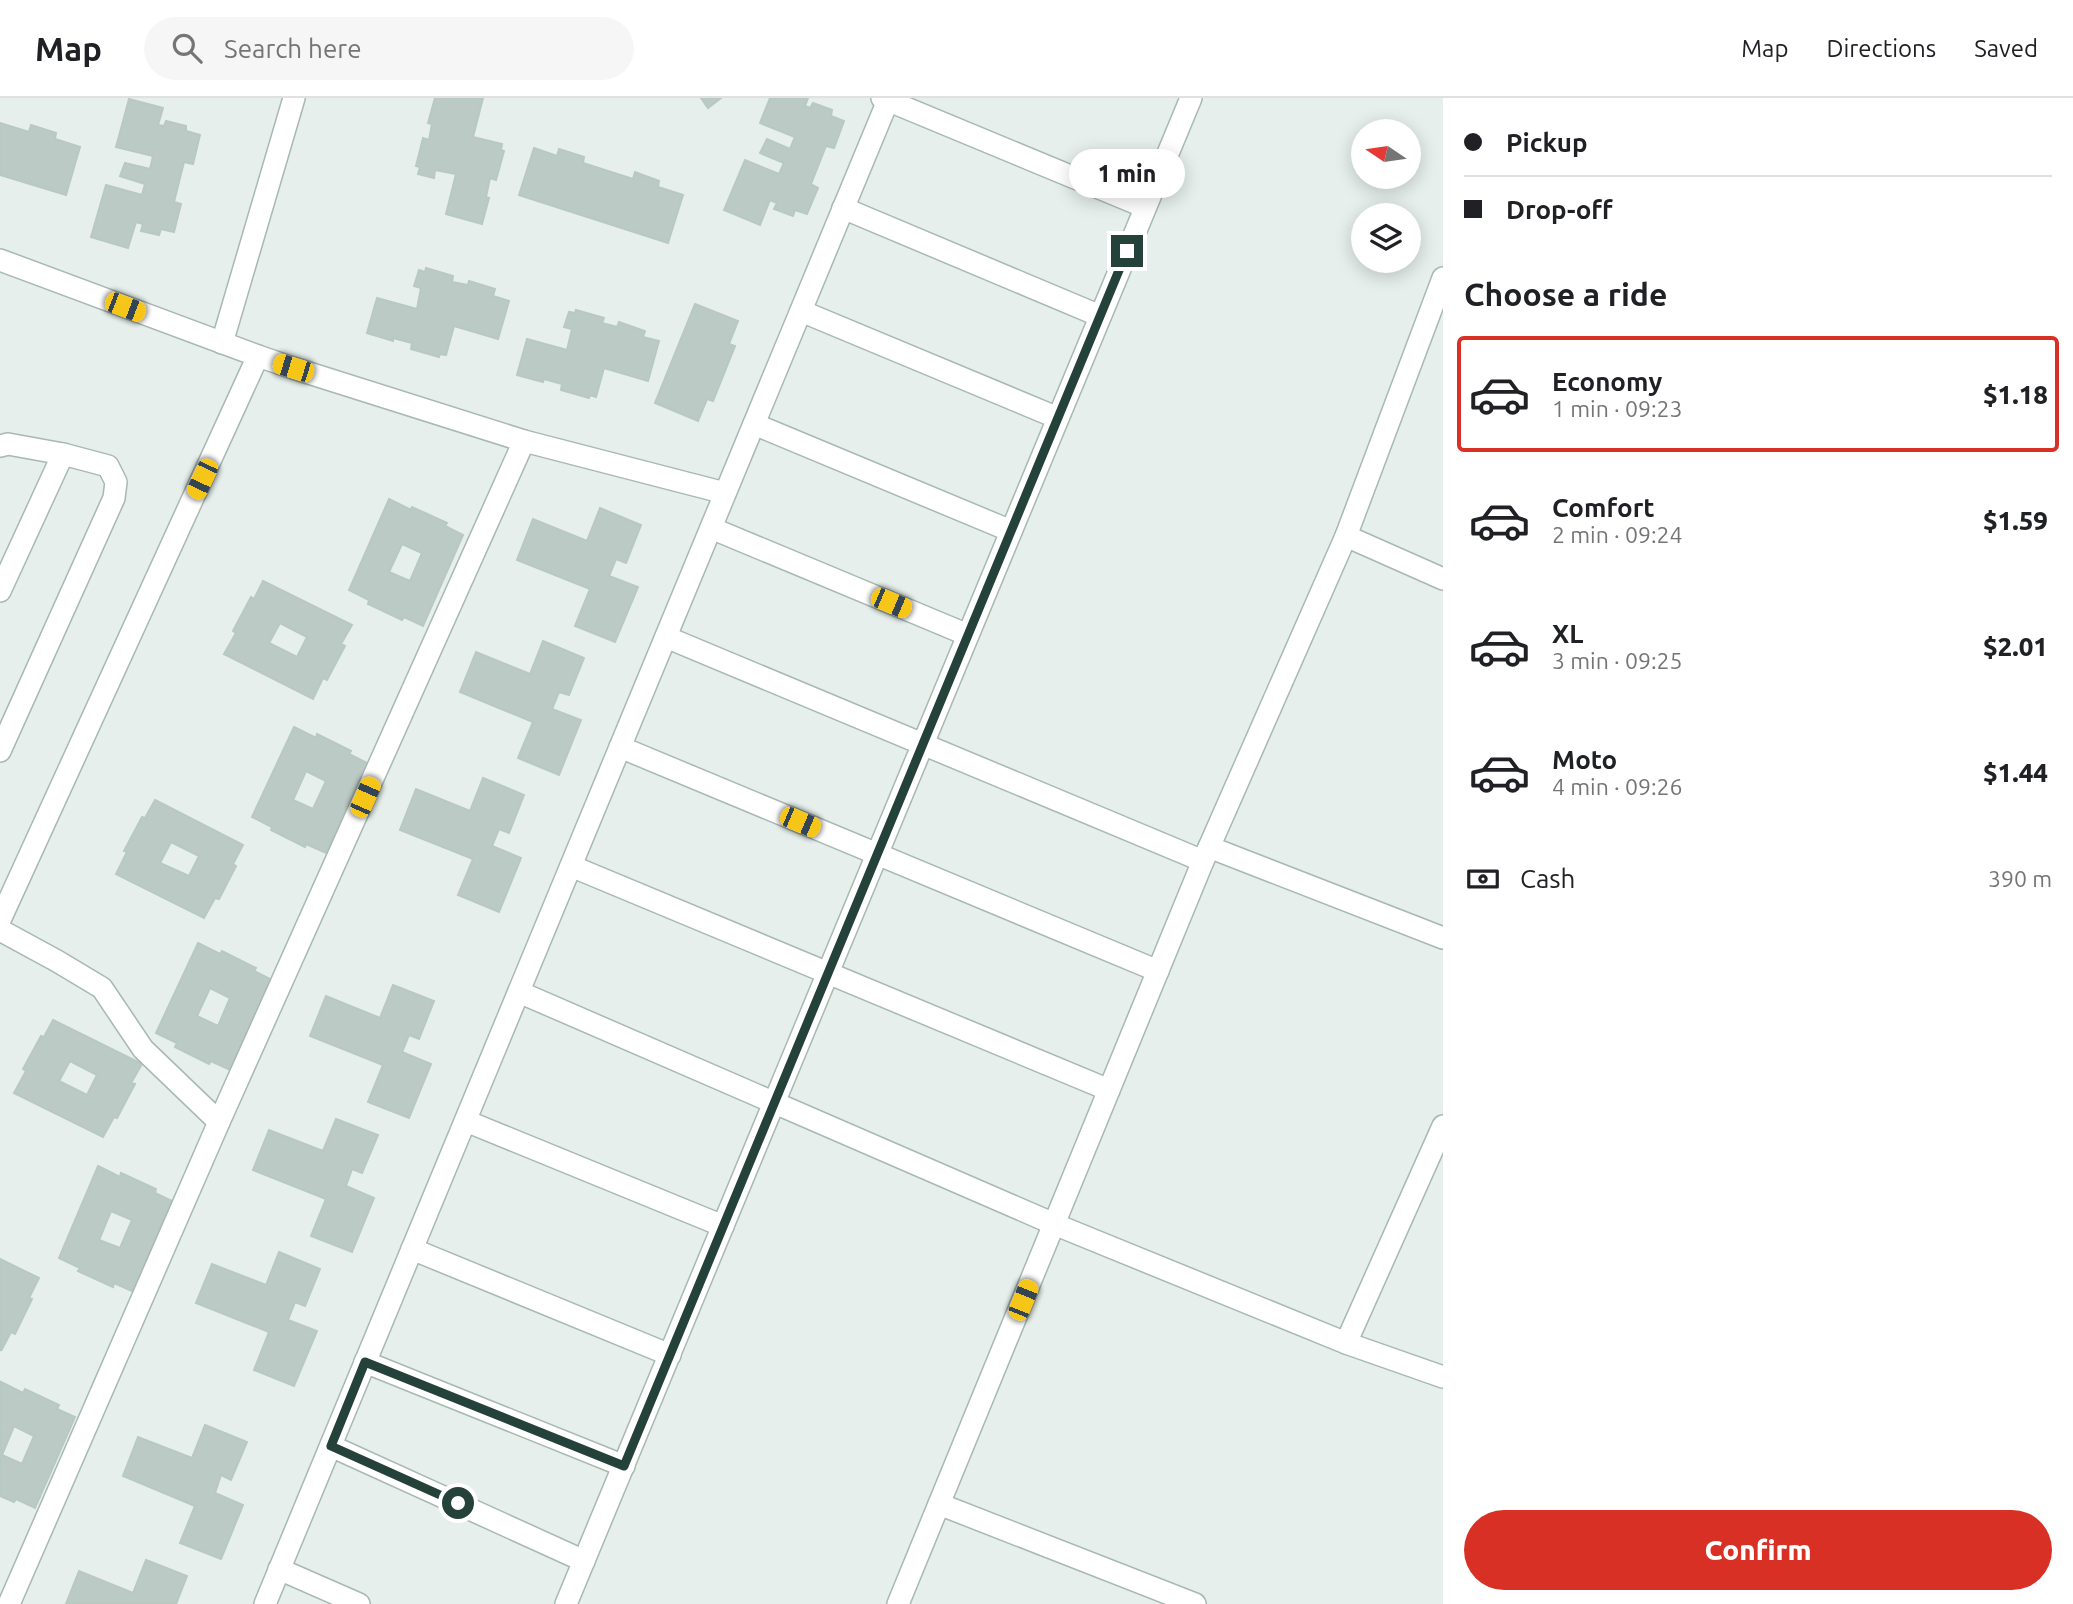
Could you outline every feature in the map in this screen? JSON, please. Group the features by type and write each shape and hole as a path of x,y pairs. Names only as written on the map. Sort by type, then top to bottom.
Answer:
{"street":[{"path":"222,343 295,98"},
{"path":"566,1604 1191,98"},
{"path":"265,1604 726,493 886,99 1145,208"},
{"path":"843,208 1100,316"},
{"path":"0,260 258,356 524,441 726,493"},
{"path":"898,1604 1206,854 1346,536 1438,303 1443,278"},
{"path":"801,311 1058,418"},
{"path":"0,920 258,356"},
{"path":"754,424 1011,531"},
{"path":"9,1604 219,1122 524,441"},
{"path":"0,446 8,444 63,454 108,466 116,482 114,498 0,751"},
{"path":"0,591 63,454"},
{"path":"711,528 968,635"},
{"path":"1346,536 1443,579"},
{"path":"666,637 923,744 1206,854 1443,938"},
{"path":"620,747 1157,971"},
{"path":"571,866 1109,1090"},
{"path":"0,930 102,988 143,1049 219,1122"},
{"path":"519,992 1054,1224 1346,1343 1443,1377"},
{"path":"466,1121 723,1226"},
{"path":"1346,1343 1443,1126"},
{"path":"412,1249 670,1354"},
{"path":"365,1362 624,1466"},
{"path":"331,1446 584,1561"},
{"path":"939,1504 1195,1604"},
{"path":"279,1569 359,1604"}],"building":[{"path":"435,98 483,98 473,137 502,144 501,150 504,151 496,180 490,178 486,197 489,198 482,224 446,214 456,174 435,170 434,178 418,174 420,167 416,166 423,138 429,140 432,124 428,123"},
{"path":"701,98 721,98 708,108"},
{"path":"770,98 808,98 805,106 810,108 813,103 832,110 831,116 844,121 834,148 826,146 811,184 818,188 807,214 795,210 793,216 774,209 777,203 770,200 760,225 724,210 745,160 779,174 784,163 760,153 767,139 790,149 795,137 760,123"},
{"path":"129,99 163,108 158,125 164,126 166,121 186,126 186,131 200,135 193,164 184,162 174,202 181,204 174,232 161,229 159,235 141,231 143,224 136,222 128,248 91,237 106,185 142,195 145,184 120,176 125,163 150,169 153,156 116,147"},
{"path":"0,123 29,132 31,125 56,133 55,139 80,147 66,195 0,175"},
{"path":"534,148 557,156 559,149 584,157 583,163 633,179 635,172 659,181 658,187 683,195 668,243 519,195"},
{"path":"426,268 453,276 452,282 468,285 469,281 495,289 493,296 509,301 498,339 454,326 446,355 440,354 439,357 411,349 412,343 393,338 393,341 367,333 377,298 417,309 421,288 414,286 419,270 425,272"},
{"path":"695,304 738,321 729,344 735,346 713,401 707,399 698,421 655,403"},
{"path":"576,310 604,318 602,323 617,327 619,322 645,331 643,337 659,341 648,381 604,368 596,397 590,395 589,398 561,390 562,384 517,375 527,339 567,350 572,329 564,327 569,312 575,313"},
{"path":"389,499 447,523 445,526 463,535 423,626 404,617 402,620 368,604 369,600 349,590","holes":["402,544 422,553 410,581 389,572"]},
{"path":"600,508 641,525 626,563 616,559 609,576 638,587 615,642 575,626 590,589 517,560 533,519 587,541"},
{"path":"263,581 352,625 341,644 345,646 327,680 323,678 313,699 224,654 251,597 254,599","holes":["280,623 307,637 297,657 269,643"]},
{"path":"543,641 584,658 569,695 559,692 552,709 581,720 559,775 518,758 533,722 460,692 476,652 530,674"},
{"path":"294,727 316,738 317,734 351,751 349,754 367,763 326,853 306,844 305,847 252,817","holes":["306,771 326,781 313,809 293,800"]},
{"path":"483,778 524,795 509,833 499,829 492,846 521,858 499,912 458,895 473,859 400,830 416,789 470,811"},
{"path":"155,800 243,845 233,864 236,866 219,899 215,898 204,918 116,874 127,852 124,851 142,817 145,818","holes":["171,842 199,856 189,876 160,863"]},
{"path":"198,943 220,954 222,951 256,968 254,971 272,980 230,1070 211,1061 209,1064 175,1047 177,1043 156,1033","holes":["210,988 230,998 218,1026 197,1016"]},
{"path":"393,985 434,1001 419,1039 409,1035 402,1052 431,1064 409,1118 368,1102 383,1065 310,1036 326,996 380,1018"},
{"path":"53,1020 142,1064 117,1118 114,1117 103,1137 14,1093 26,1071 23,1069 41,1036 44,1037","holes":["70,1061 97,1075 87,1095 59,1081"]},
{"path":"336,1119 378,1135 362,1173 352,1169 346,1186 374,1198 352,1252 311,1236 326,1199 253,1170 269,1130 323,1151"},
{"path":"98,1166 120,1177 121,1173 156,1189 155,1193 172,1201 134,1292 114,1283 113,1287 78,1271 80,1268 59,1258","holes":["111,1211 132,1220 120,1248 99,1240"]},
{"path":"279,1252 320,1269 305,1306 295,1302 288,1320 317,1331 294,1386 254,1370 269,1332 196,1303 212,1264 266,1285"},
{"path":"0,1259 39,1278 15,1334 11,1332 1,1351"},
{"path":"1,1382 23,1393 25,1389 59,1405 57,1409 75,1417 35,1508 16,1499 14,1502 0,1496","holes":["14,1426 34,1436 22,1464 2,1455"]},
{"path":"205,1425 247,1442 231,1480 221,1475 215,1493 243,1505 221,1559 180,1543 195,1506 123,1476 138,1437 192,1458"},
{"path":"146,1560 187,1576 176,1604 66,1604 79,1571 133,1593"}],"route":[{"path":"458,1503 331,1446 365,1362 624,1466 1127,251"}]}
